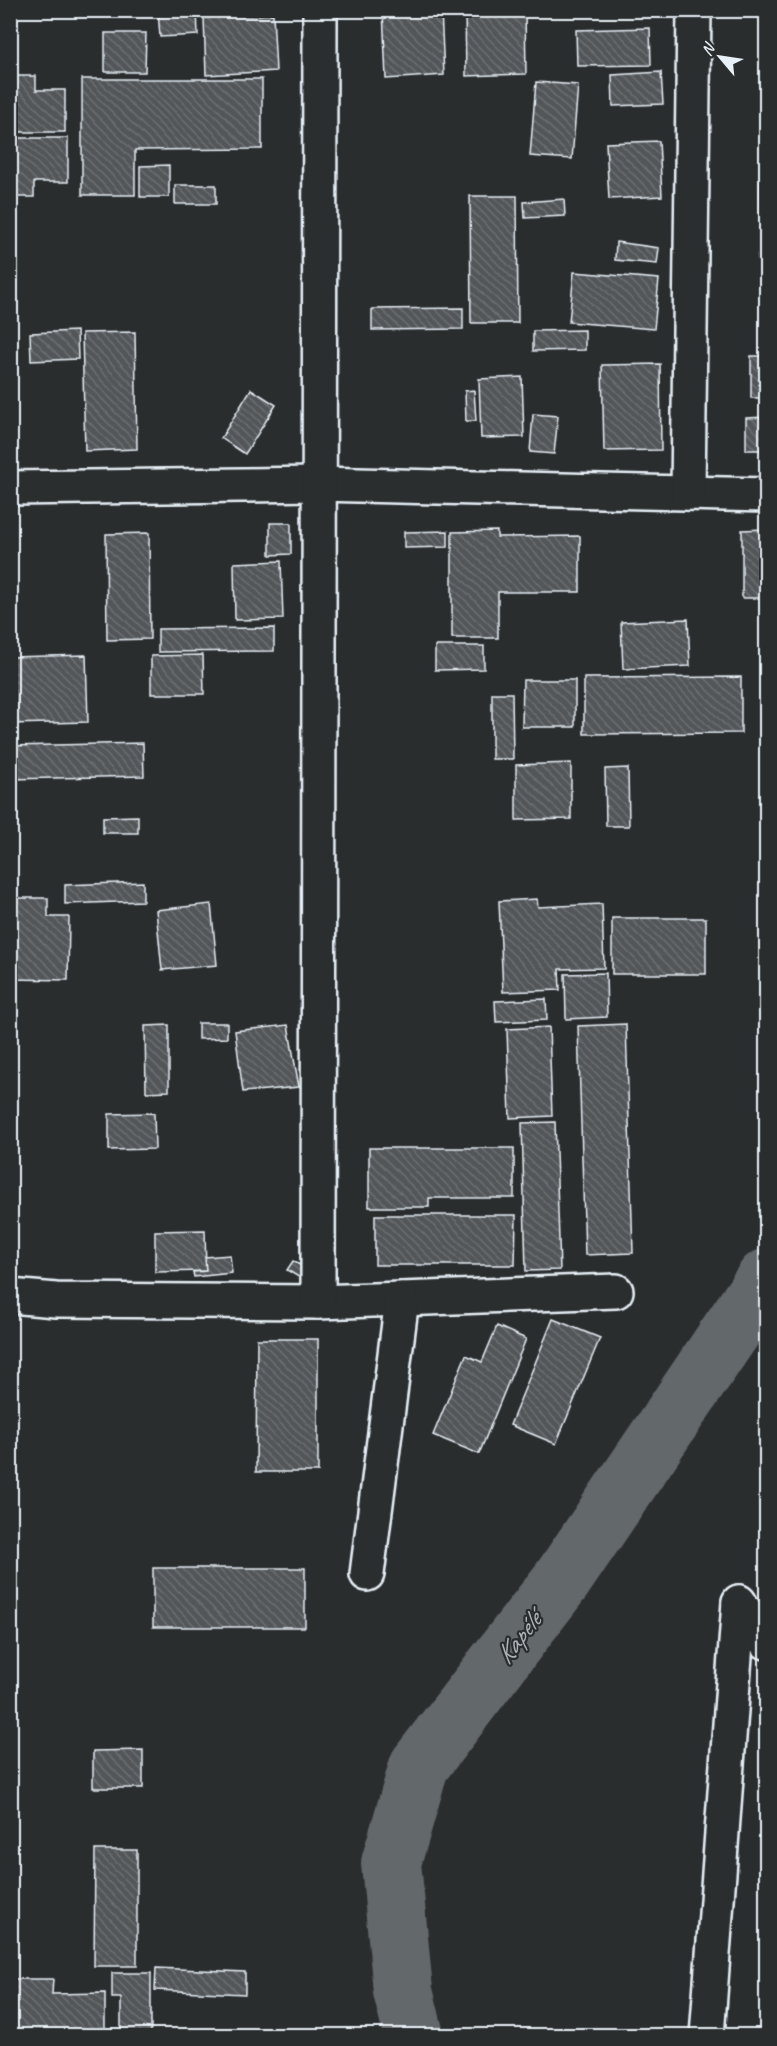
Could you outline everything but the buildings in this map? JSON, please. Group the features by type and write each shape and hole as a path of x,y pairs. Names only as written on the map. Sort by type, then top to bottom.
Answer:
{"street":[{"path":"318,1302 320,10"},
{"path":"688,493 694,10"},
{"path":"10,488 318,484 766,495"},
{"path":"10,1296 56,1300 318,1302 616,1292"},
{"path":"367,1574 402,1299"},
{"path":"707,2036 739,1602 766,1642"}],"waterway":[{"name":"Kapélé","path":"414,2036 403,1991 391,1863 419,1766 562,1580 766,1279"}]}
